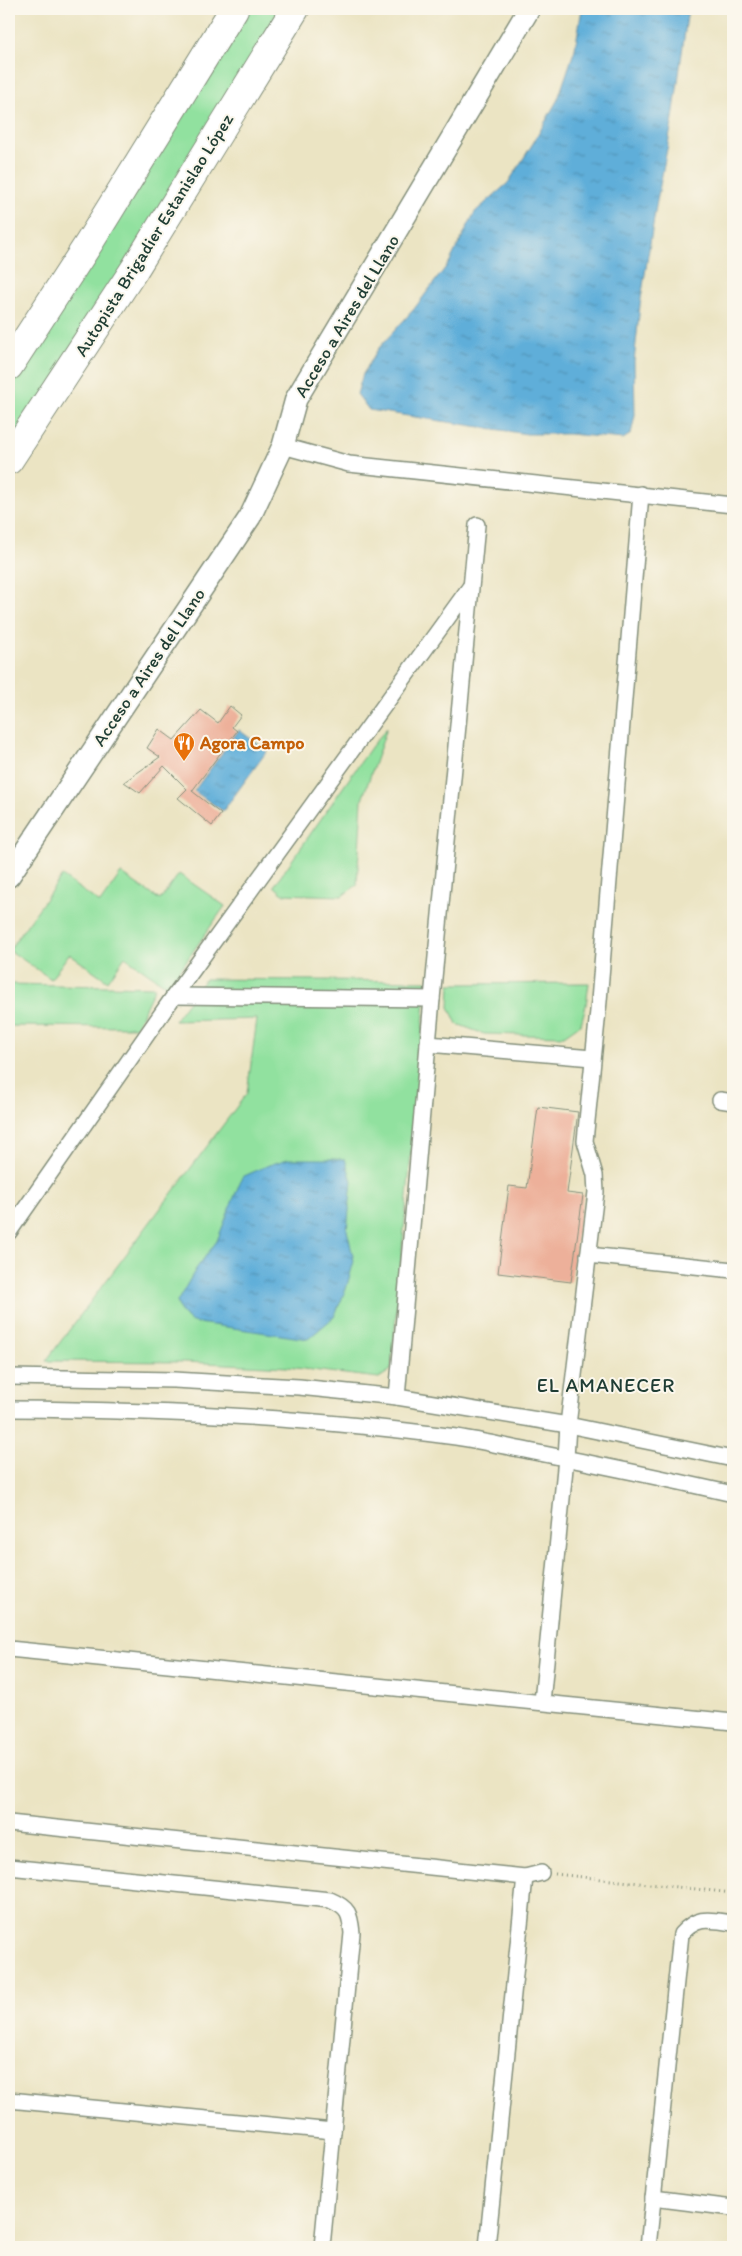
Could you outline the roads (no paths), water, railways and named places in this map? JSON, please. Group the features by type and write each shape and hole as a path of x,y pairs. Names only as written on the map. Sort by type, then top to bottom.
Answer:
{"highway":[{"path":"9,366 89,243 234,9"},
{"name":"Autopista Brigadier Estanislao López","path":"9,460 134,270 296,9"}],"street":[{"name":"Acceso a Aires del Llano","path":"9,876 250,517 283,446 296,399 529,9"},
{"path":"283,446 349,464 733,505"},
{"path":"542,1702 568,1425 596,1192 595,1175 585,1141 600,991 641,494"},
{"path":"397,1398 432,999 477,525"},
{"path":"9,1232 174,996 471,586"},
{"path":"174,996 432,999"},
{"path":"428,1044 592,1058"},
{"path":"588,1255 733,1270"},
{"path":"9,1377 174,1380 299,1387 397,1398 568,1425 733,1459"},
{"path":"9,1408 97,1409 211,1414 355,1424 459,1438 566,1458 733,1494"},
{"path":"9,1649 733,1722"},
{"path":"9,1823 525,1876 541,1873"},
{"path":"9,1867 330,1900 343,1905 350,1916 352,1933 322,2247"},
{"path":"487,2247 525,1876"},
{"path":"648,2247 681,1934 694,1922 705,1919 733,1923"},
{"path":"9,2100 333,2132"},
{"path":"653,2198 733,2208"}],"water":[{"path":"582,9 688,9 673,118 640,305 634,362 635,415 631,434 623,439 569,434 527,434 369,410 357,394 363,374 378,349 414,309 449,263 475,212 508,183 535,140 558,99 575,49"},
{"path":"239,730 267,751 223,811 194,791"},
{"path":"288,1159 345,1159 352,1181 347,1230 354,1261 346,1289 334,1317 308,1339 192,1322 181,1313 177,1302 196,1269 217,1241 242,1177"}],"place":[{"name":"Agora Campo","path":"184,762"}],"district":[{"name":"EL AMANECER","path":"606,1385"}]}
